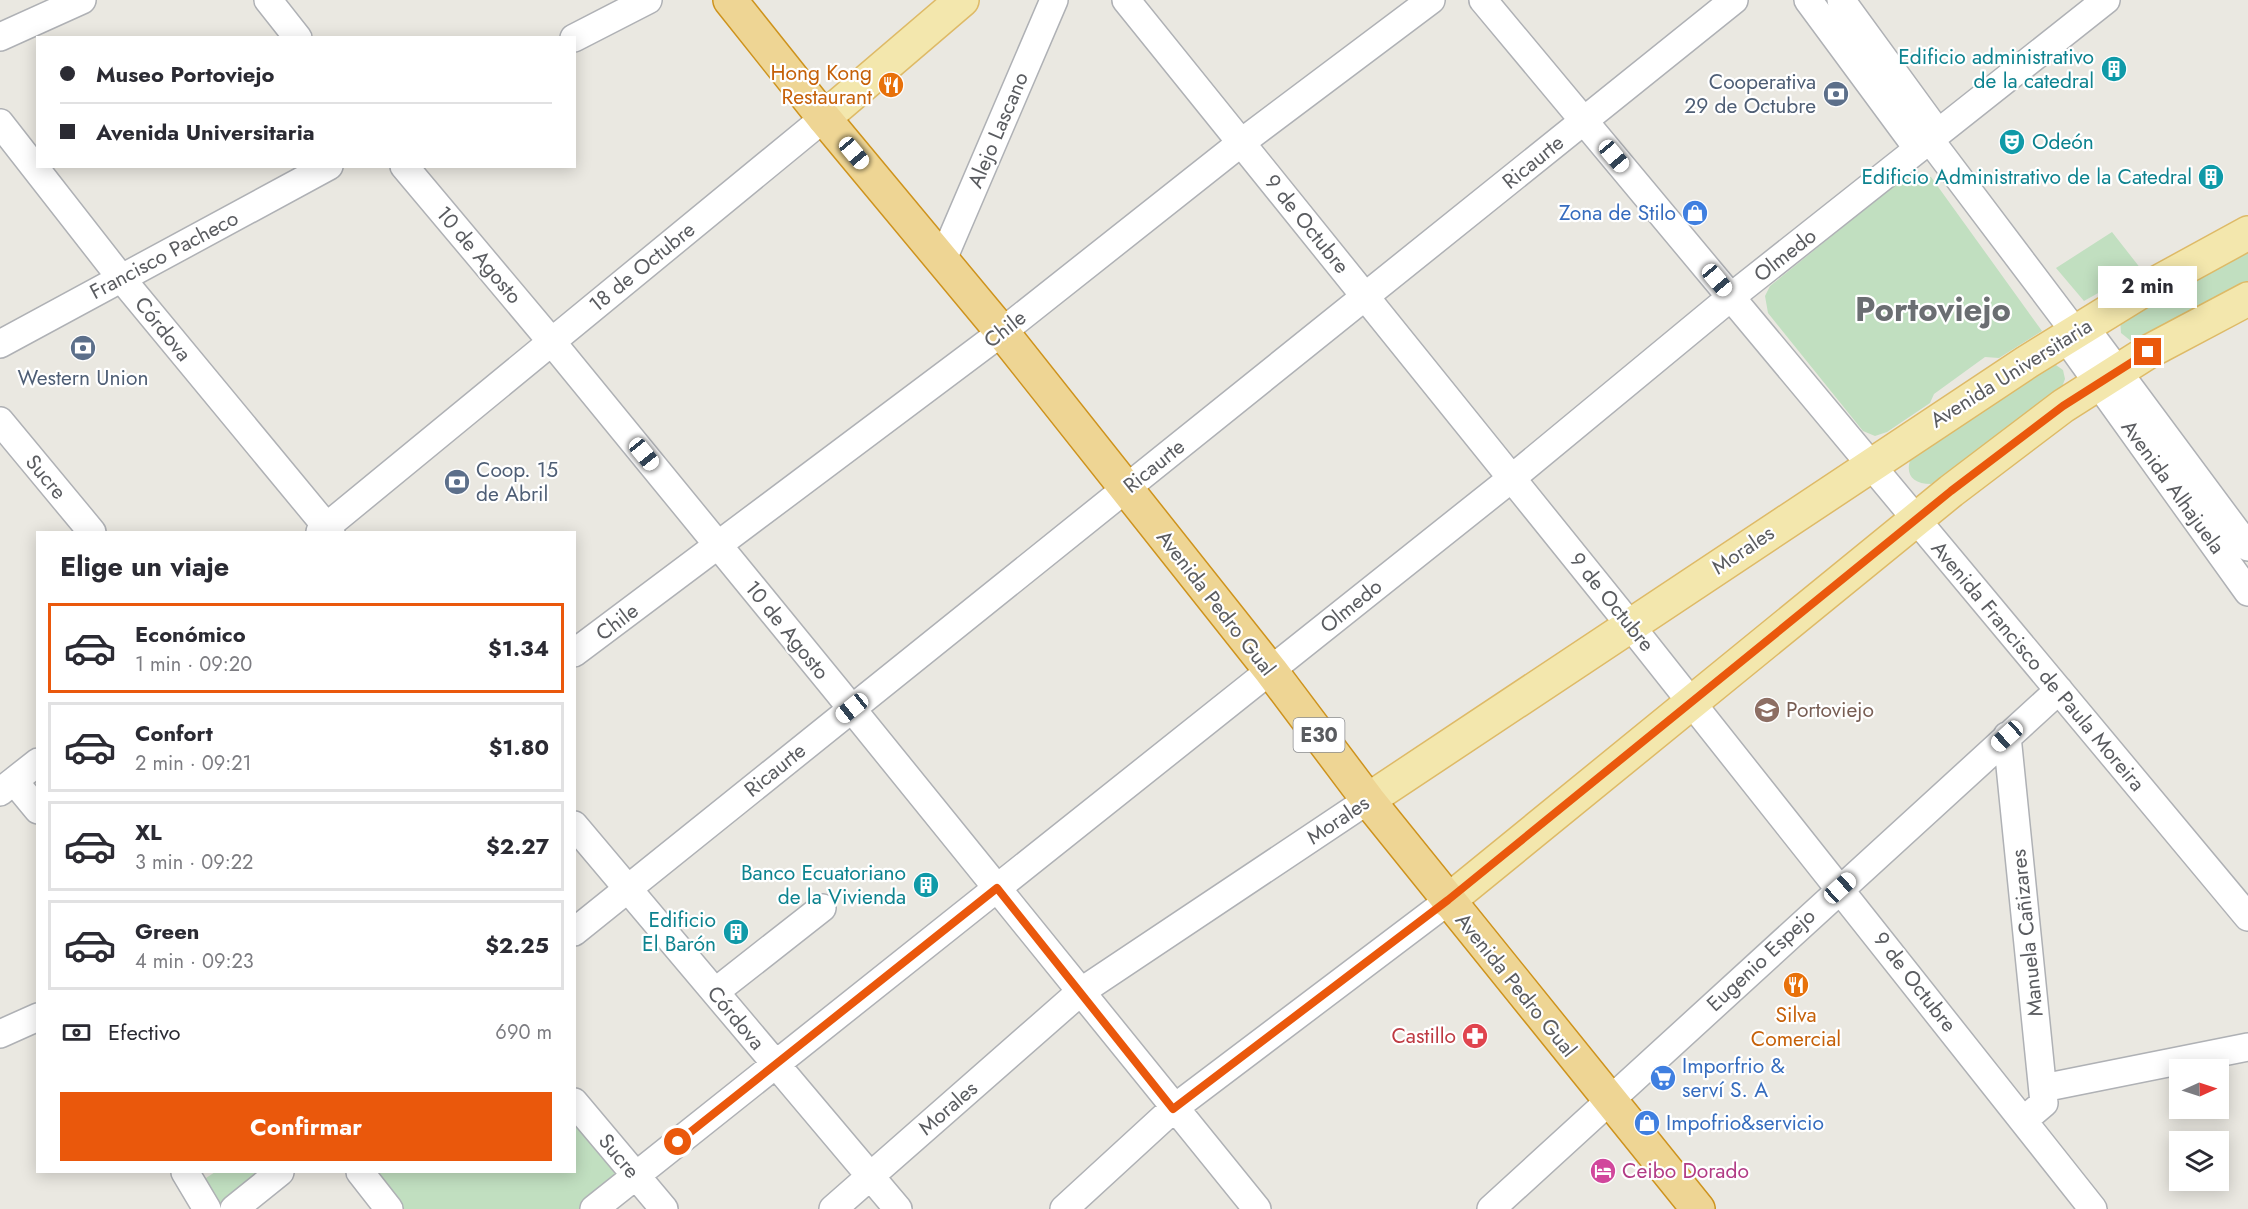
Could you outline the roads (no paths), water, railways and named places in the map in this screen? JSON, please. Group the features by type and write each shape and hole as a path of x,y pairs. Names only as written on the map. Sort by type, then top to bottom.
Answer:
{"highway":[{"name":"Avenida Pedro Gual","path":"730,0 824,118 1002,332 1270,671 1368,800 1698,1209"}],"main road":[{"name":"18 de Octubre","path":"824,118 963,0"},
{"name":"Avenida Universitaria","path":"1870,464 2075,332 2248,233"},
{"path":"1448,900 1916,519 2107,376 2248,299"},
{"name":"Morales","path":"1368,800 1870,464"}],"street":[{"path":"0,37 82,0"},
{"path":"268,0 296,36"},
{"path":"576,37 648,0"},
{"name":"Alejo Lascano","path":"943,259 1054,0"},
{"name":"9 de Octubre","path":"1126,0 1840,888 2024,1119 2088,1207"},
{"name":"Chile","path":"576,652 1002,332 1242,142 1431,0"},
{"name":"Avenida Francisco de Paula Moreira","path":"1483,0 2248,917"},
{"name":"Ricaurte","path":"576,930 1734,0"},
{"path":"1808,0 1929,141 2107,376"},
{"path":"1841,0 1929,141"},
{"name":"Olmedo","path":"594,1209 1512,478 1731,297 2106,0"},
{"name":"18 de Octubre","path":"325,531 551,341 824,118"},
{"name":"Córdova","path":"0,123 121,278 325,531"},
{"name":"Francisco Pacheco","path":"0,344 325,168"},
{"name":"10 de Agosto","path":"406,168 852,708 1079,993 1257,1209"},
{"name":"Avenida Alhajuela","path":"2107,376 2248,547"},
{"name":"Avenida Alhajuela","path":"2107,376 2248,592"},
{"name":"Sucre","path":"0,421 91,531"},
{"name":"Eugenio Espejo","path":"1491,1209 2058,690"},
{"name":"Manuela Cañizares","path":"2007,736 2043,1088"},
{"path":"36,764 7,786 36,808"},
{"name":"Morales","path":"833,1209 1079,993 1368,800"},
{"name":"Córdova","path":"576,827 898,1209"},
{"path":"1064,1209 1173,1109 1448,900"},
{"path":"715,992 822,908"},
{"path":"0,1034 36,1018"},
{"path":"2024,1119 2044,1102 2043,1088 2248,1047"},
{"name":"Sucre","path":"576,1104 664,1209"},
{"path":"186,1173 207,1209"},
{"path":"234,1209 279,1173"},
{"path":"361,1173 389,1209"}],"place":[{"name":"Edificio administrativo de la catedral","path":"2114,69"},
{"name":"Hong Kong Restaurant","path":"891,85"},
{"name":"Cooperativa 29 de Octubre","path":"1836,94"},
{"name":"Odeón","path":"2012,142"},
{"name":"Edificio Administrativo de la Catedral","path":"2211,177"},
{"name":"Zona de Stilo","path":"1695,213"},
{"name":"Western Union","path":"83,348"},
{"name":"Coop. 15 de Abril","path":"457,482"},
{"name":"Portoviejo","path":"1767,710"},
{"name":"Banco Ecuatoriano de la Vivienda","path":"926,885"},
{"name":"Edificio El Barón","path":"736,932"},
{"name":"Silva Comercial","path":"1796,985"},
{"name":"Castillo","path":"1475,1036"},
{"name":"Imporfrio & serví S. A","path":"1663,1078"},
{"name":"Impofrio&servicio","path":"1647,1123"},
{"name":"Ceibo Dorado","path":"1603,1171"}],"district":[{"name":"Portoviejo","path":"1933,309"}]}
